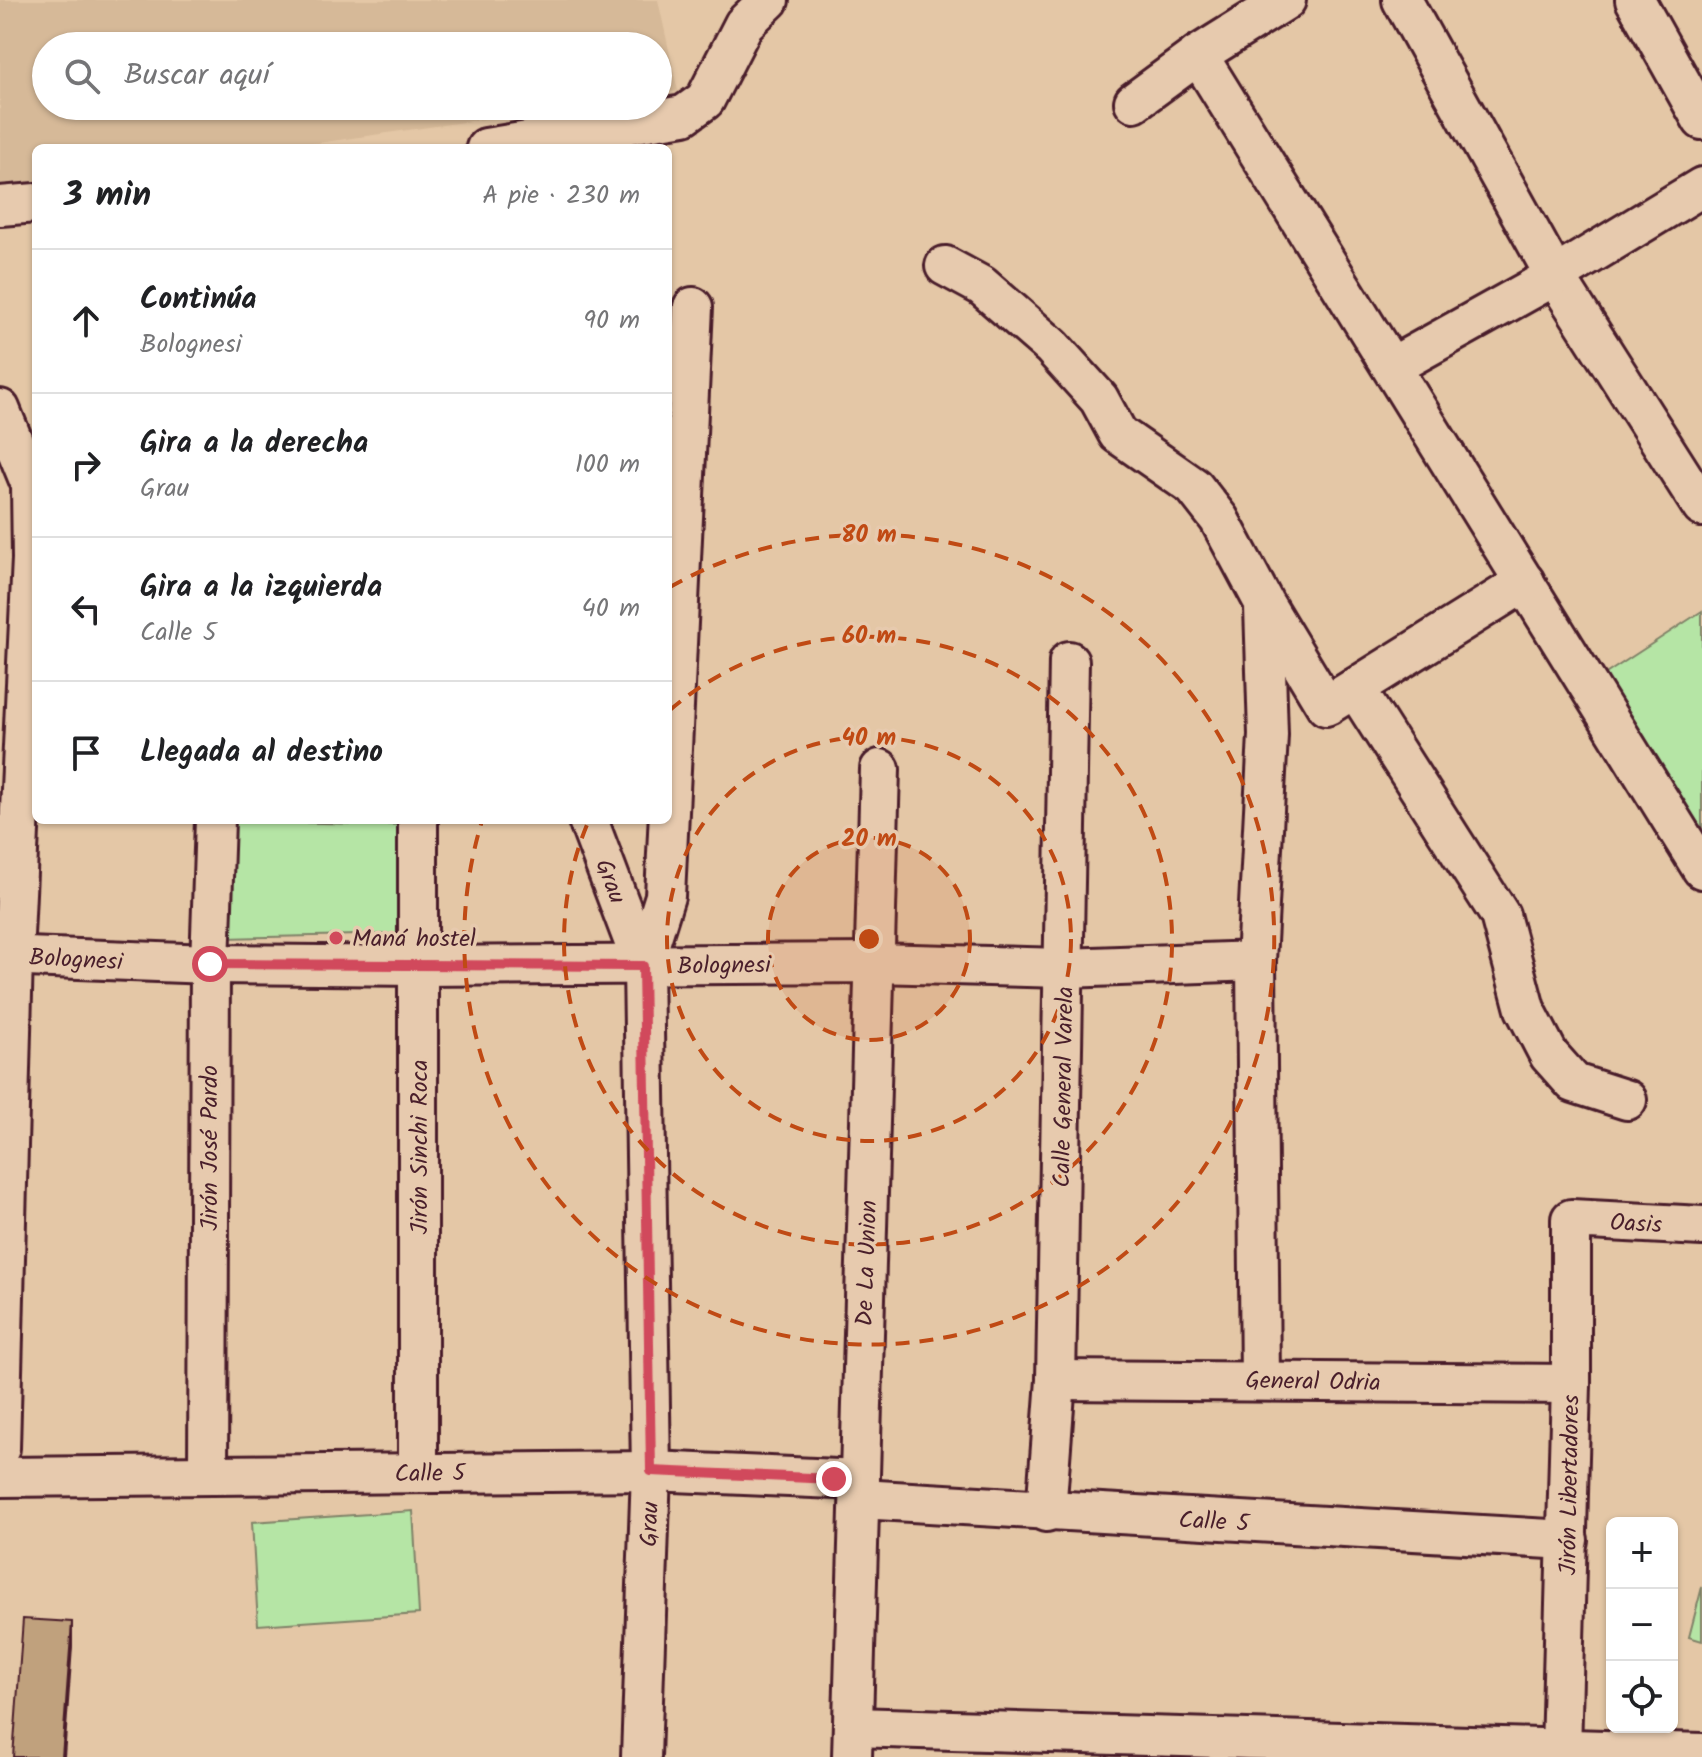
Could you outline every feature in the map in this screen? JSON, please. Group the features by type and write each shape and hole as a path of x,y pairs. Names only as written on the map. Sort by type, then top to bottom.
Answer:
{"street":[{"path":"672,117 684,115 705,100 744,24 769,0"},
{"path":"1134,102 1198,55 1286,0"},
{"path":"1402,0 1555,276 1702,507"},
{"path":"1635,0 1702,120"},
{"path":"1198,55 1702,869"},
{"path":"510,144 654,120"},
{"path":"1393,366 1555,276 1702,187"},
{"path":"0,206 32,203"},
{"path":"945,266 982,286 1052,347 1099,399 1118,434 1194,487 1219,519 1264,603 1326,706 1525,582"},
{"path":"672,749 693,307"},
{"path":"0,409 31,485 31,575 7,956 0,1448"},
{"path":"1260,1381 1256,961 1268,735 1264,603"},
{"name":"Calle General Varela","path":"1046,1512 1056,1380 1069,661"},
{"path":"1355,688 1500,915 1525,1009 1549,1055 1574,1083 1627,1100"},
{"name":"De La Union","path":"853,1742 880,769"},
{"name":"Jirón José Pardo","path":"208,1475 210,964 215,824"},
{"name":"Jirón Sinchi Roca","path":"418,824 418,1473"},
{"name":"Grau","path":"590,824 643,966 651,1471 641,1757"},
{"path":"643,966 665,896 668,824"},
{"name":"Bolognesi","path":"7,956 210,964 420,966 875,963 1065,968 1256,961"},
{"name":"Oasis","path":"1571,1219 1702,1226"},
{"name":"Jirón Libertadores","path":"1561,1751 1571,1384 1571,1219"},
{"name":"General Odria","path":"1056,1380 1571,1384"},
{"name":"Calle 5","path":"0,1477 651,1471 860,1490 1046,1512 1568,1540"},
{"path":"853,1742 1702,1753"}],"shaded area":[{"path":"0,0 658,0 665,32 32,32 32,120 478,120 311,144 32,144 32,181 0,184"},
{"path":"672,64 678,91 672,92"}],"green space":[{"path":"1702,611 1702,847 1598,679"},
{"path":"231,824 409,825 404,934 226,938"},
{"path":"413,1511 419,1614 258,1625 252,1522"},
{"path":"1702,1587 1702,1641 1689,1637"}],"building":[{"path":"23,1619 72,1622 62,1757 13,1757"}],"place":[{"name":"Maná hostel","path":"336,938"}],"route":[{"path":"210,964 643,966 651,1471 834,1479"}]}
